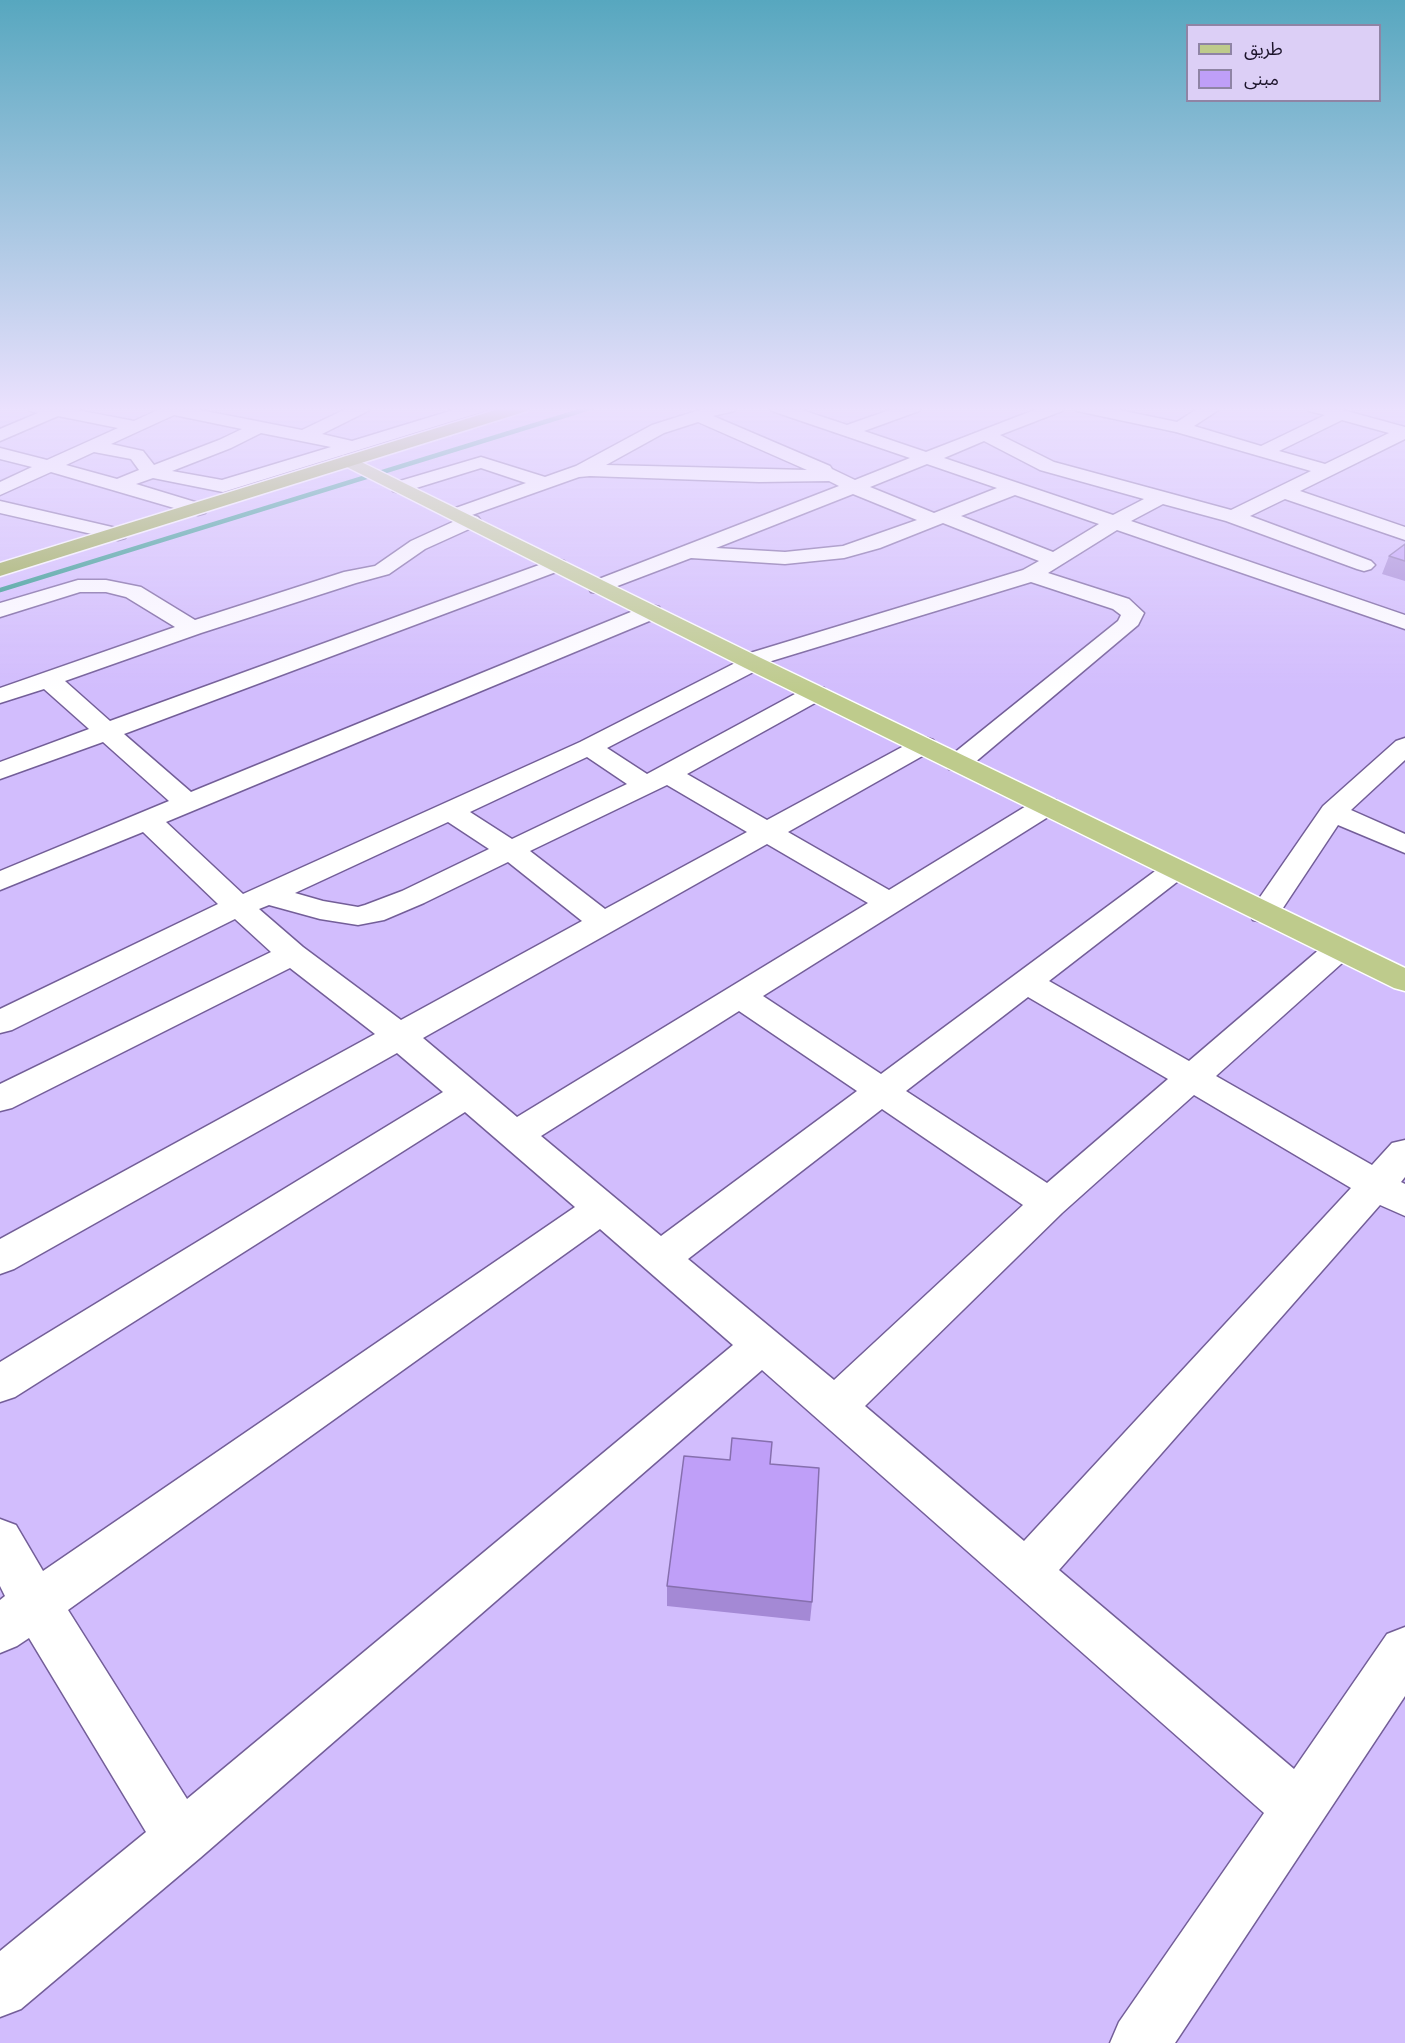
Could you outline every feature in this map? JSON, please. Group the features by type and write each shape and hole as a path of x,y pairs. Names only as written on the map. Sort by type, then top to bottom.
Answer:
{"highway":[{"path":"0,570 216,502"}],"main road":[{"path":"433,502 750,662 1405,981"}],"street":[{"path":"176,502 198,509"},
{"path":"0,696 193,628 352,577 382,570 418,545 464,518 500,502"},
{"path":"599,587 815,502"},
{"path":"897,502 1056,560"},
{"path":"686,553 778,558 826,555 857,549 977,502"},
{"path":"1057,502 1405,622"},
{"path":"0,1022 253,901 589,747 750,662 1031,575 1114,522 1152,502"},
{"path":"1177,502 1233,517 1364,565"},
{"path":"1233,517 1263,502"},
{"path":"1313,502 1405,535"},
{"path":"0,507 118,534"},
{"path":"1357,606 1357,584 1364,565 1374,555 1405,535"},
{"path":"0,771 557,565"},
{"path":"958,763 1127,625 1133,613 1121,603 1031,575"},
{"path":"0,610 67,589 90,585 106,586 133,592 193,628"},
{"path":"0,881 651,612"},
{"path":"49,680 188,804"},
{"path":"253,901 358,916 373,913 413,897 656,779 815,693"},
{"path":"0,1258 924,745"},
{"path":"1264,913 1333,812 1405,746"},
{"path":"589,747 768,832 889,903"},
{"path":"515,1135 1046,806"},
{"path":"450,811 510,850 604,922"},
{"path":"1333,812 1405,844"},
{"path":"147,820 253,901 292,954 398,1035 835,1407 1299,1808"},
{"path":"659,1259 1176,869"},
{"path":"835,1407 1049,1203 1339,949"},
{"path":"0,1099 292,954"},
{"path":"1027,982 1391,1194"},
{"path":"739,996 1049,1203"},
{"path":"0,1384 467,1094"},
{"path":"1026,1573 1391,1194 1405,1153"},
{"path":"18,1617 601,1209"},
{"path":"0,1988 181,1839 761,1346"},
{"path":"0,1541 18,1617 181,1839"},
{"path":"1140,2043 1404,1654"}],"building":[{"path":"1405,544 1405,561 1389,556"},
{"path":"732,1438 772,1442 770,1464 819,1468 812,1602 667,1586 684,1456 730,1460"}],"waterway":[{"path":"0,590 284,502"}]}
